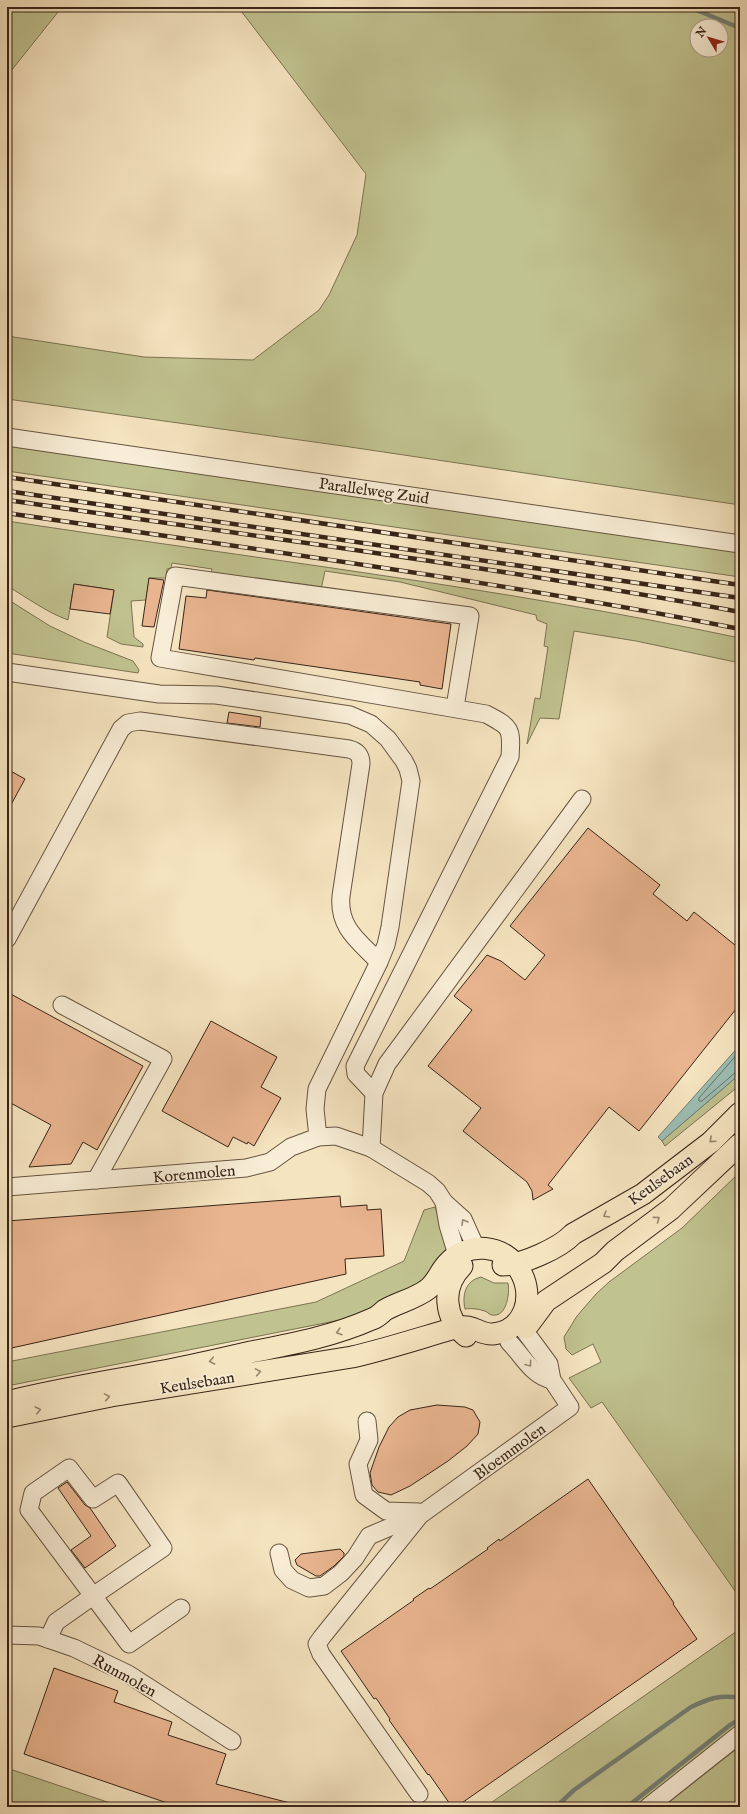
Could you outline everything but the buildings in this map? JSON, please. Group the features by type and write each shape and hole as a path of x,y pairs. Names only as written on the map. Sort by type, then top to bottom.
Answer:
{"main road":[{"name":"Keulsebaan","path":"511,1260 561,1235 573,1234 643,1194 711,1142 740,1113"},
{"name":"Keulsebaan","path":"524,1320 546,1301 603,1263 615,1251 671,1209 740,1144"},
{"path":"465,1256 469,1261 479,1260 501,1265 511,1260 524,1277 528,1291 524,1320 498,1344 478,1342 463,1332 449,1312 442,1285 451,1281 465,1256"},
{"name":"Keulsebaan","path":"7,1402 296,1343 344,1330 375,1318 390,1317 426,1303 442,1285"},
{"name":"Keulsebaan","path":"7,1417 111,1396 352,1357 388,1349 400,1352 458,1338 463,1332"}],"street":[{"name":"Parallelweg Zuid","path":"7,436 740,544"},
{"path":"374,1093 356,1074 355,1066 510,756 511,736 506,724 486,714 455,707 160,658 175,576 470,616 455,707"},
{"path":"7,672 158,694 216,694 326,711 361,719 377,728 388,739 404,761 411,781 390,927 379,962 317,1089 315,1109 318,1137"},
{"path":"7,939 121,729 128,723 140,721 349,749 358,753 361,764 342,896 341,914 350,931 379,962"},
{"path":"371,1148 374,1093 387,1064 582,799"},
{"path":"62,1005 163,1059 96,1180"},
{"name":"Korenmolen","path":"7,1187 246,1168 270,1162 290,1147 318,1137 336,1136 371,1148 428,1183 438,1191 444,1202 463,1219 465,1256"},
{"name":"Bloemmolen","path":"423,1512 570,1408 552,1380 543,1378 536,1374 524,1320"},
{"path":"367,1421 369,1440 358,1464 364,1495 386,1511 423,1512"},
{"path":"48,1639 56,1622 93,1596 163,1548 118,1483 93,1499 69,1468 32,1493 29,1510 93,1596 129,1644 181,1608"},
{"path":"279,1553 283,1570 292,1580 309,1588 324,1586 341,1573 355,1558 369,1536 423,1512"},
{"path":"419,1794 321,1654 318,1644 322,1636 423,1512"},
{"name":"Runmolen","path":"7,1635 39,1636 74,1648 128,1674 232,1741"},
{"path":"648,1807 740,1734"}],"green space":[{"path":"7,7 62,7 7,76"},
{"path":"238,7 740,7 740,505 350,447 7,399 7,336 144,357 253,360 319,310 329,295 357,235 366,174"},
{"path":"7,444 740,552 740,577 7,471"},
{"path":"7,521 466,588 649,620 740,638 740,663 636,641 574,631 559,719 540,718 527,744 535,698 540,699 548,647 544,646 547,624 537,620 536,615 400,582 325,571 321,590 211,574 212,569 172,563 171,568 167,569 166,578 149,578 146,600 131,601 134,637 143,644 143,647 121,644 107,637 114,590 74,584 68,620 45,609 7,586"},
{"path":"7,599 50,626 84,642 133,661 139,670 138,673 7,653"},
{"path":"740,1074 740,1085 665,1146 662,1141"},
{"path":"740,1172 740,1598 602,1402 591,1408 569,1378 601,1362 593,1344 572,1355 566,1349 564,1337 577,1316 596,1294 609,1282 682,1228"},
{"path":"435,1207 446,1238 447,1252 421,1288 350,1318 7,1386 7,1362 316,1302 404,1261 424,1210"},
{"path":"481,1277 494,1283 508,1283 508,1298 506,1304 501,1313 497,1315 491,1315 479,1309 465,1309 464,1299 468,1285"},
{"path":"740,1629 740,1728 640,1807 485,1807"},
{"path":"740,1747 740,1807 663,1807 730,1754"},
{"path":"7,1768 122,1807 7,1807"}],"water":[{"path":"740,1045 740,1074 662,1141 658,1137"}],"waterway":[{"path":"689,7 740,28"},
{"path":"556,1807 574,1790 691,1707 714,1698 740,1698"},
{"path":"627,1807 730,1725 740,1719"}],"railway":[{"path":"7,477 740,585"},
{"path":"7,491 740,598"},
{"path":"7,500 466,566 740,612"},
{"path":"7,513 466,581 740,629"}]}
